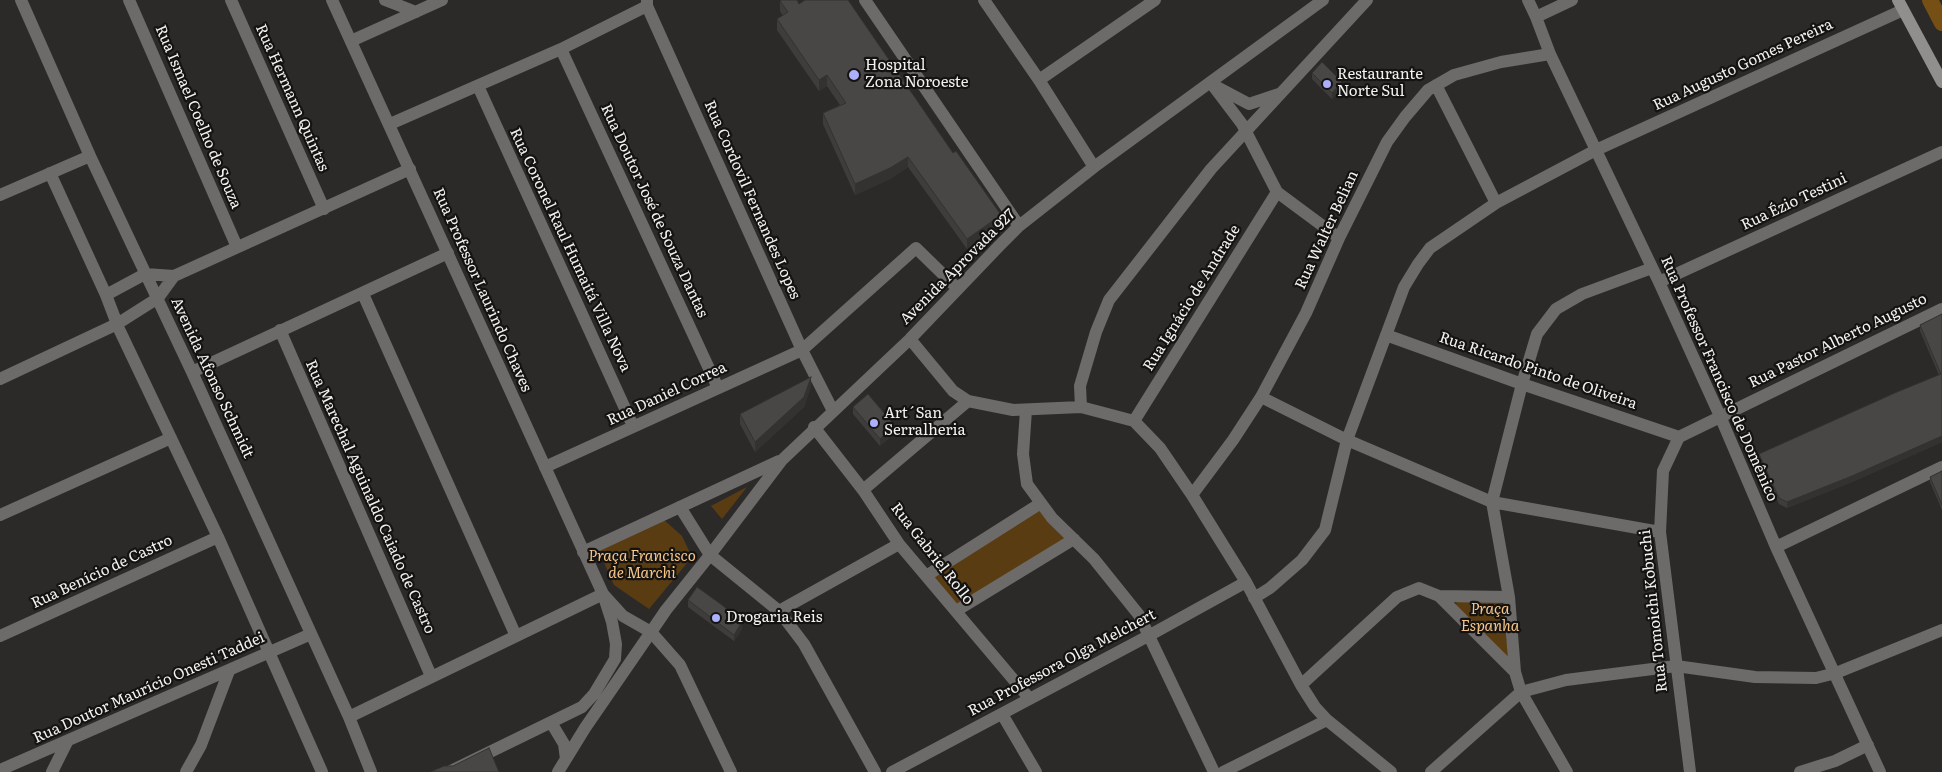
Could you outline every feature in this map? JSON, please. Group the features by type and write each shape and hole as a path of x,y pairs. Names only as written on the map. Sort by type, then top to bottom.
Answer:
{"main road":[{"path":"1901,5 1942,82"}],"street":[{"name":"Avenida Afonso Schmidt","path":"21,0 90,156 158,298 349,717 371,772"},
{"name":"Rua Ismael Coelho de Souza","path":"130,0 237,248"},
{"name":"Rua Hermann Quintas","path":"231,0 324,209"},
{"name":"Rua Professor Laurindo Chaves","path":"332,0 603,594"},
{"path":"385,0 416,12"},
{"path":"351,40 442,0"},
{"path":"865,0 1019,226"},
{"path":"1039,80 1155,0"},
{"name":"Avenida Aprovada 927","path":"651,632 782,460 814,427 910,339 1019,226 1094,167 1212,84 1324,0"},
{"path":"1081,407 1080,386 1096,332 1109,300 1211,169 1368,0"},
{"name":"Rua Professor Francisco de Domênico","path":"1528,0 1550,54 1659,282 1776,546 1880,772"},
{"path":"1536,17 1572,0"},
{"path":"989,2 1094,167"},
{"path":"390,124 561,49 647,3"},
{"name":"Rua Cordovil Fernandes Lopes","path":"647,3 802,350 833,411"},
{"name":"Rua Augusto Gomes Pereira","path":"1254,598 1270,588 1302,560 1325,530 1346,440 1404,287 1430,248 1496,203 1596,150 1901,5"},
{"name":"Rua Doutor José de Souza Dantas","path":"561,49 718,388"},
{"name":"Rua Walter Belian","path":"1192,496 1262,397 1306,313 1339,238 1387,142 1428,90 1454,74 1501,62 1550,54"},
{"path":"1212,84 1249,104 1281,94"},
{"path":"1212,84 1242,124 1277,192 1339,238"},
{"path":"1436,85 1496,203"},
{"name":"Rua Coronel Raul Humaitá Villa Nova","path":"478,86 633,426"},
{"name":"Rua Ézio Testini","path":"1659,282 1942,152"},
{"path":"0,195 90,156"},
{"path":"106,295 145,274 174,276 410,169"},
{"path":"50,173 106,295 117,324 218,537 269,652 317,768"},
{"name":"Rua Ignácio de Andrade","path":"1134,421 1277,192"},
{"name":"Rua Daniel Correa","path":"545,467 802,350 916,248 958,289"},
{"path":"192,372 448,254"},
{"path":"1567,772 1521,692 1515,672 1509,597 1492,502 1522,384 1537,334 1556,309 1582,294 1652,268"},
{"path":"0,379 117,324 158,298 174,276"},
{"path":"362,294 516,636"},
{"name":"Rua Pastor Alberto Augusto","path":"1720,416 1942,310"},
{"name":"Rua Marechal Aguinaldo Caiado de Castro","path":"280,330 431,676"},
{"name":"Rua Ricardo Pinto de Oliveira","path":"1386,335 1522,384 1679,436"},
{"path":"910,339 953,391 968,401 1013,410 1081,407 1134,421 1160,448 1192,496 1246,582 1301,685 1315,707 1327,720 1391,772"},
{"path":"1262,397 1346,440 1492,502 1660,532"},
{"path":"863,490 968,401"},
{"path":"1026,410 1023,454 1028,484 1052,518 1094,559 1139,615 1214,772"},
{"path":"1679,436 1720,416"},
{"name":"Rua Gabriel Rollo","path":"814,427 863,490 899,544 1029,698"},
{"name":"Rua Tomoichi Kobuchi","path":"1679,436 1663,471 1660,532 1690,772"},
{"path":"0,515 171,438"},
{"path":"583,552 782,460"},
{"path":"1776,546 1942,467"},
{"path":"926,576 1041,503"},
{"path":"680,507 710,555 779,611 804,644 875,772"},
{"name":"Rua Benício de Castro","path":"0,636 218,537"},
{"path":"956,611 1074,539"},
{"path":"779,611 899,544"},
{"name":"Rua Professora Olga Melchert","path":"892,772 1029,698 1150,636 1246,582"},
{"path":"1301,685 1397,597 1419,588 1439,596 1509,597"},
{"path":"349,717 603,594"},
{"path":"603,594 623,616 651,632 680,666 731,772"},
{"path":"449,772 582,708 594,694 615,659 616,644 612,622 603,594"},
{"path":"1439,596 1515,672"},
{"path":"1431,772 1521,692 1566,680 1676,666 1755,677 1816,678 1836,674 1942,630"},
{"path":"558,772 585,728 651,632"},
{"name":"Rua Doutor Maurício Onesti Taddei","path":"8,770 310,634"},
{"path":"186,772 200,745 229,671"},
{"path":"1002,714 1036,772"},
{"path":"1223,772 1327,720"},
{"path":"552,724 564,744 566,759"},
{"path":"52,772 67,742"},
{"path":"1800,772 1834,761 1868,745"}],"green space":[{"path":"747,487 722,519 711,506"},
{"path":"1040,508 1074,539 953,607 930,577"},
{"name":"Praça Francisco de Marchi","path":"664,520 682,536 692,557 649,609 614,585 598,549"},
{"name":"Praça Espanha","path":"1457,601 1498,602 1504,606 1508,658 1456,605"}],"building":[{"path":"781,0 797,0 799,4 805,0 848,0 953,153 956,151 1001,215 967,239 908,157 890,168 855,184 823,113 846,103 827,75 819,80 777,19 788,12"},
{"path":"1322,62 1342,82 1332,93 1312,73"},
{"path":"1942,314 1942,436 1852,476 1787,502 1779,498 1759,454 1941,374 1920,325"},
{"path":"811,377 804,397 755,442 740,414"},
{"name":"Art´San Serralheria","path":"868,394 895,426 880,439 853,407"},
{"path":"1942,471 1942,505 1930,477"},
{"name":"Drogaria Reis","path":"697,587 742,622 734,635 688,600"},
{"path":"489,748 499,772 430,772 444,766 453,766"}],"waterway":[{"path":"1930,0 1942,23"}],"place":[{"name":"Hospital Zona Noroeste","path":"854,75"},
{"name":"Restaurante Norte Sul","path":"1327,84"},
{"name":"Art´San Serralheria","path":"874,423"},
{"name":"Drogaria Reis","path":"716,618"}]}
